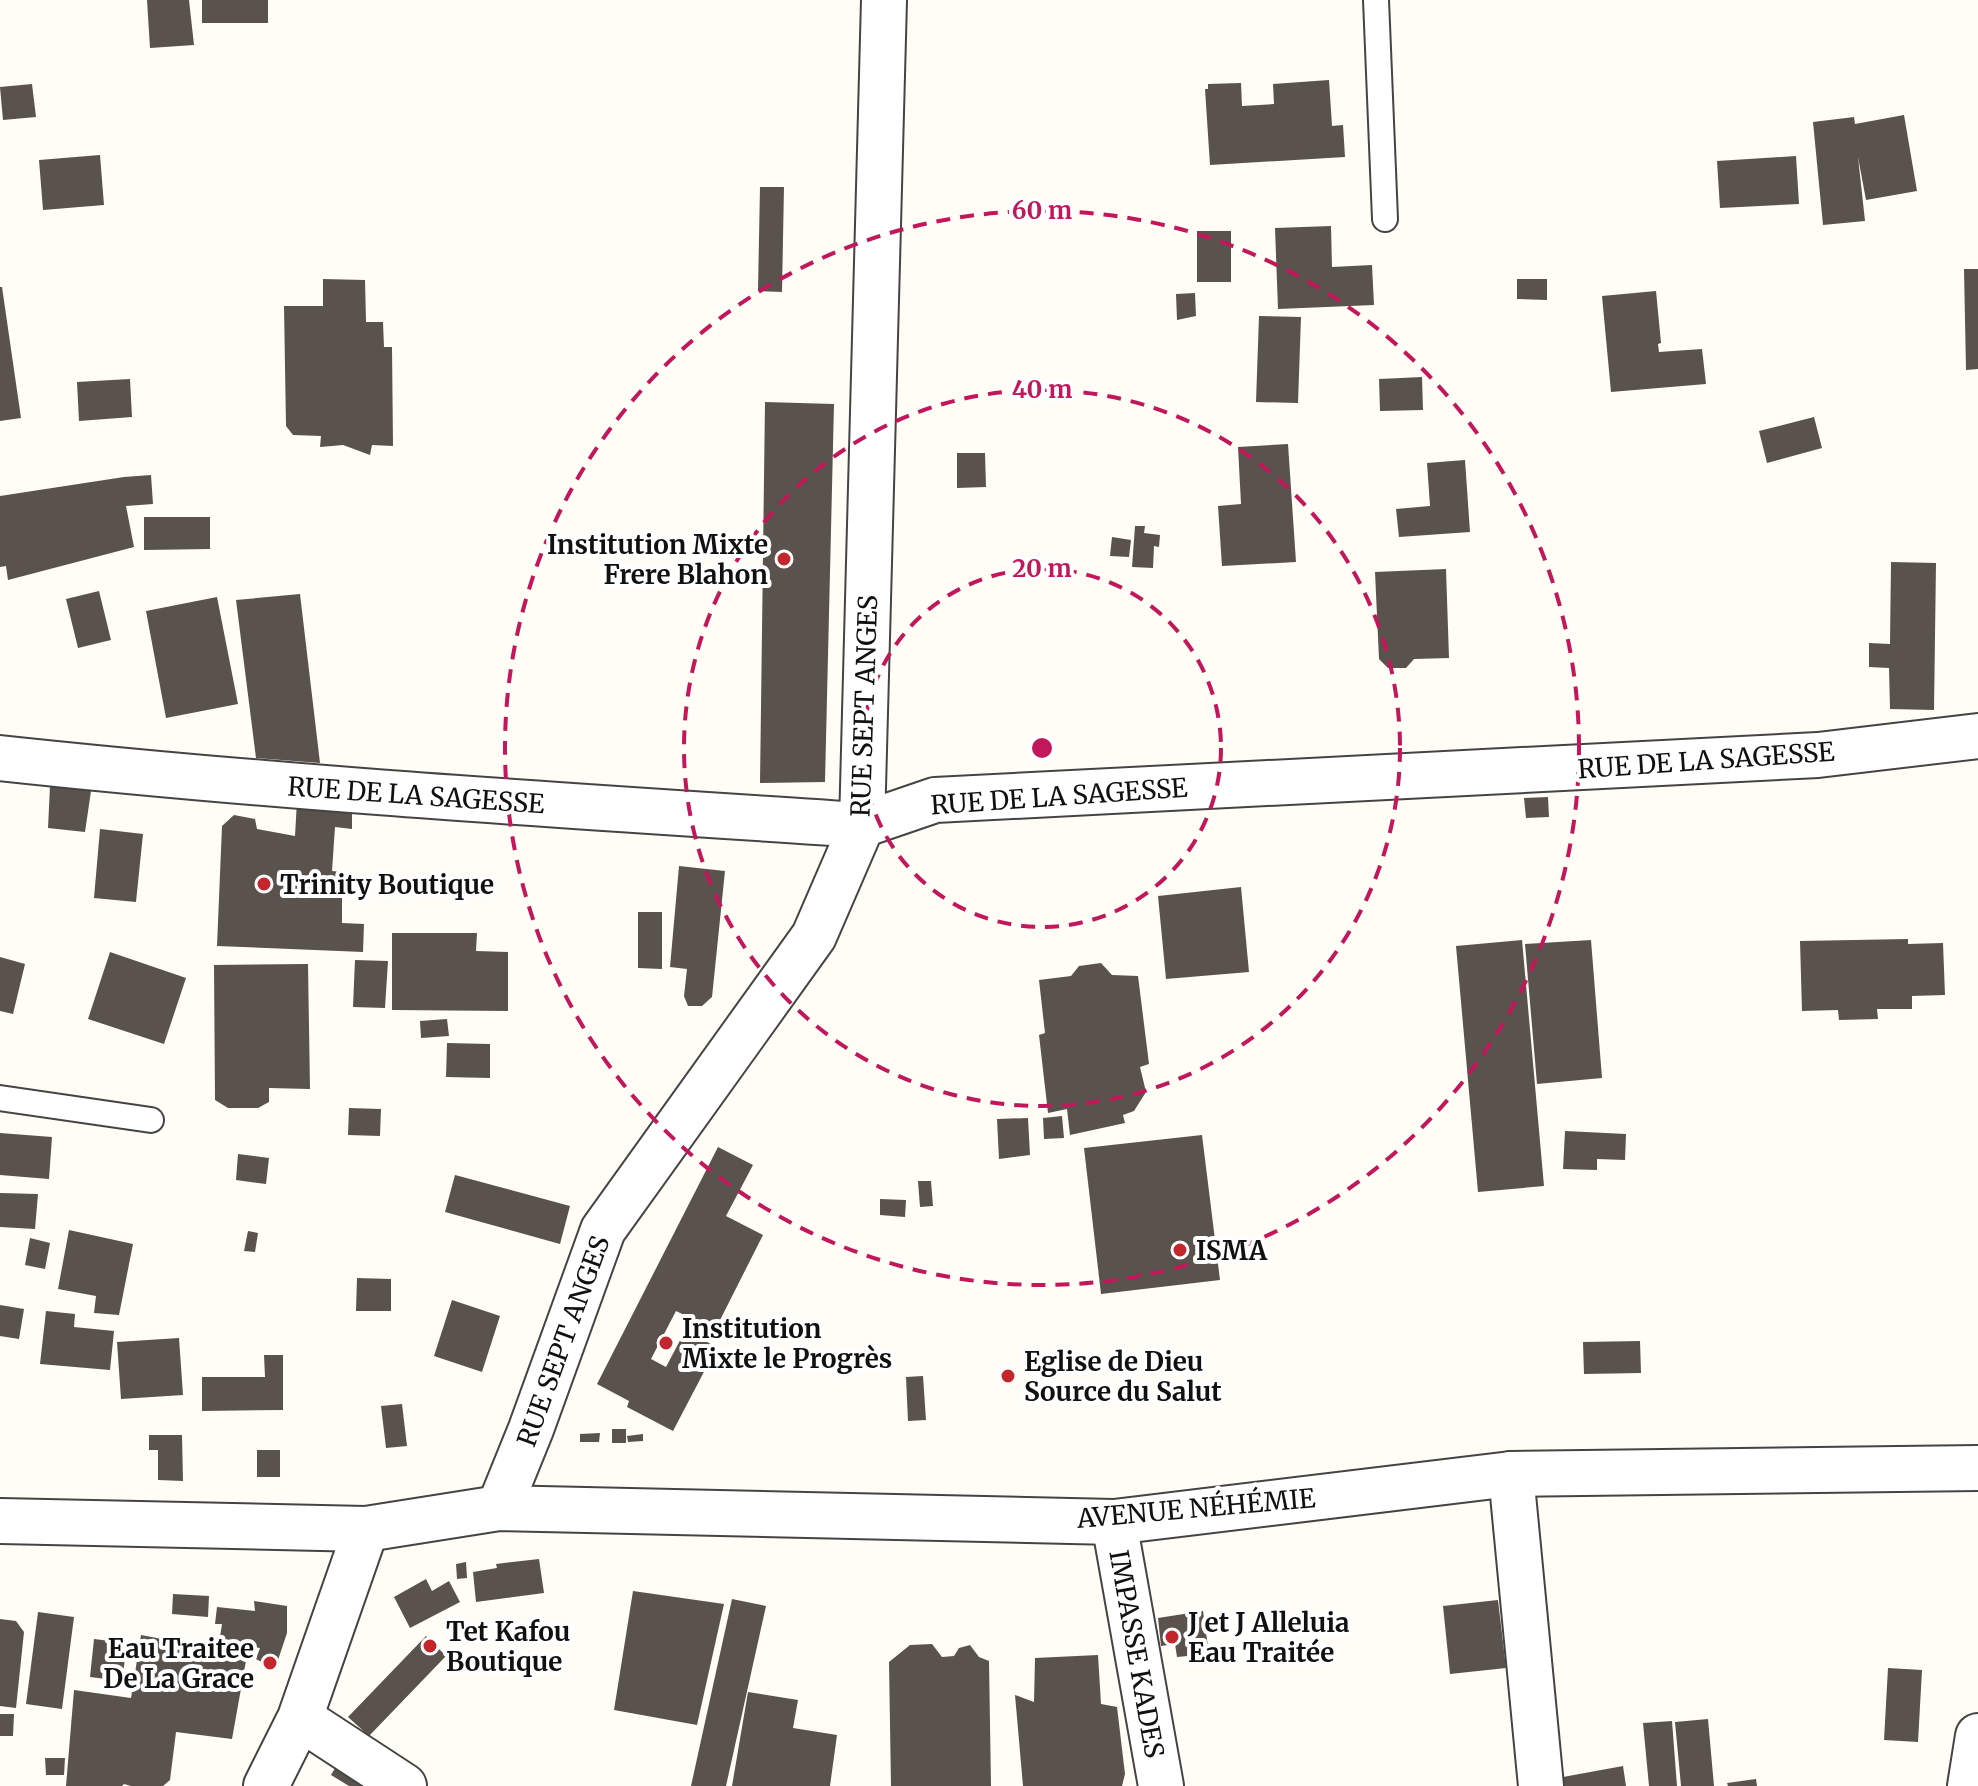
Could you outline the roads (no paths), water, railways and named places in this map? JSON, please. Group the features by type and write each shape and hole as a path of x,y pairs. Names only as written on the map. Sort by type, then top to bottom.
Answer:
{"street":[{"name":"RUE SEPT ANGES","path":"499,1508 603,1230 814,936 862,825 884,0"},
{"name":"RUE DE LA SAGESSE","path":"0,758 380,793 862,825 935,800 1818,755 1978,736"},
{"name":"AVENUE NÉHÉMIE","path":"0,1521 366,1529 499,1508 1114,1522 1511,1474 1978,1468"},
{"path":"1511,1474 1541,1786"},
{"name":"IMPASSE KADES","path":"1114,1522 1161,1786"},
{"path":"266,1786 300,1718 366,1529"},
{"path":"300,1718 404,1786"},
{"path":"1970,1786 1978,1736"}],"lane":[{"path":"1376,0 1385,219"},
{"path":"0,1098 151,1120"}],"place":[{"name":"Institution Mixte Frere Blahon","path":"784,559"},
{"name":"Trinity Boutique","path":"264,884"},
{"name":"ISMA","path":"1180,1250"},
{"name":"Institution Mixte le Progrès","path":"666,1343"},
{"name":"Eglise de Dieu Source du Salut","path":"1008,1376"},
{"name":"J et J Alleluia Eau Traitée","path":"1172,1637"},
{"name":"Tet Kafou Boutique","path":"430,1646"},
{"name":"Eau Traitee De La Grace","path":"270,1663"}]}
